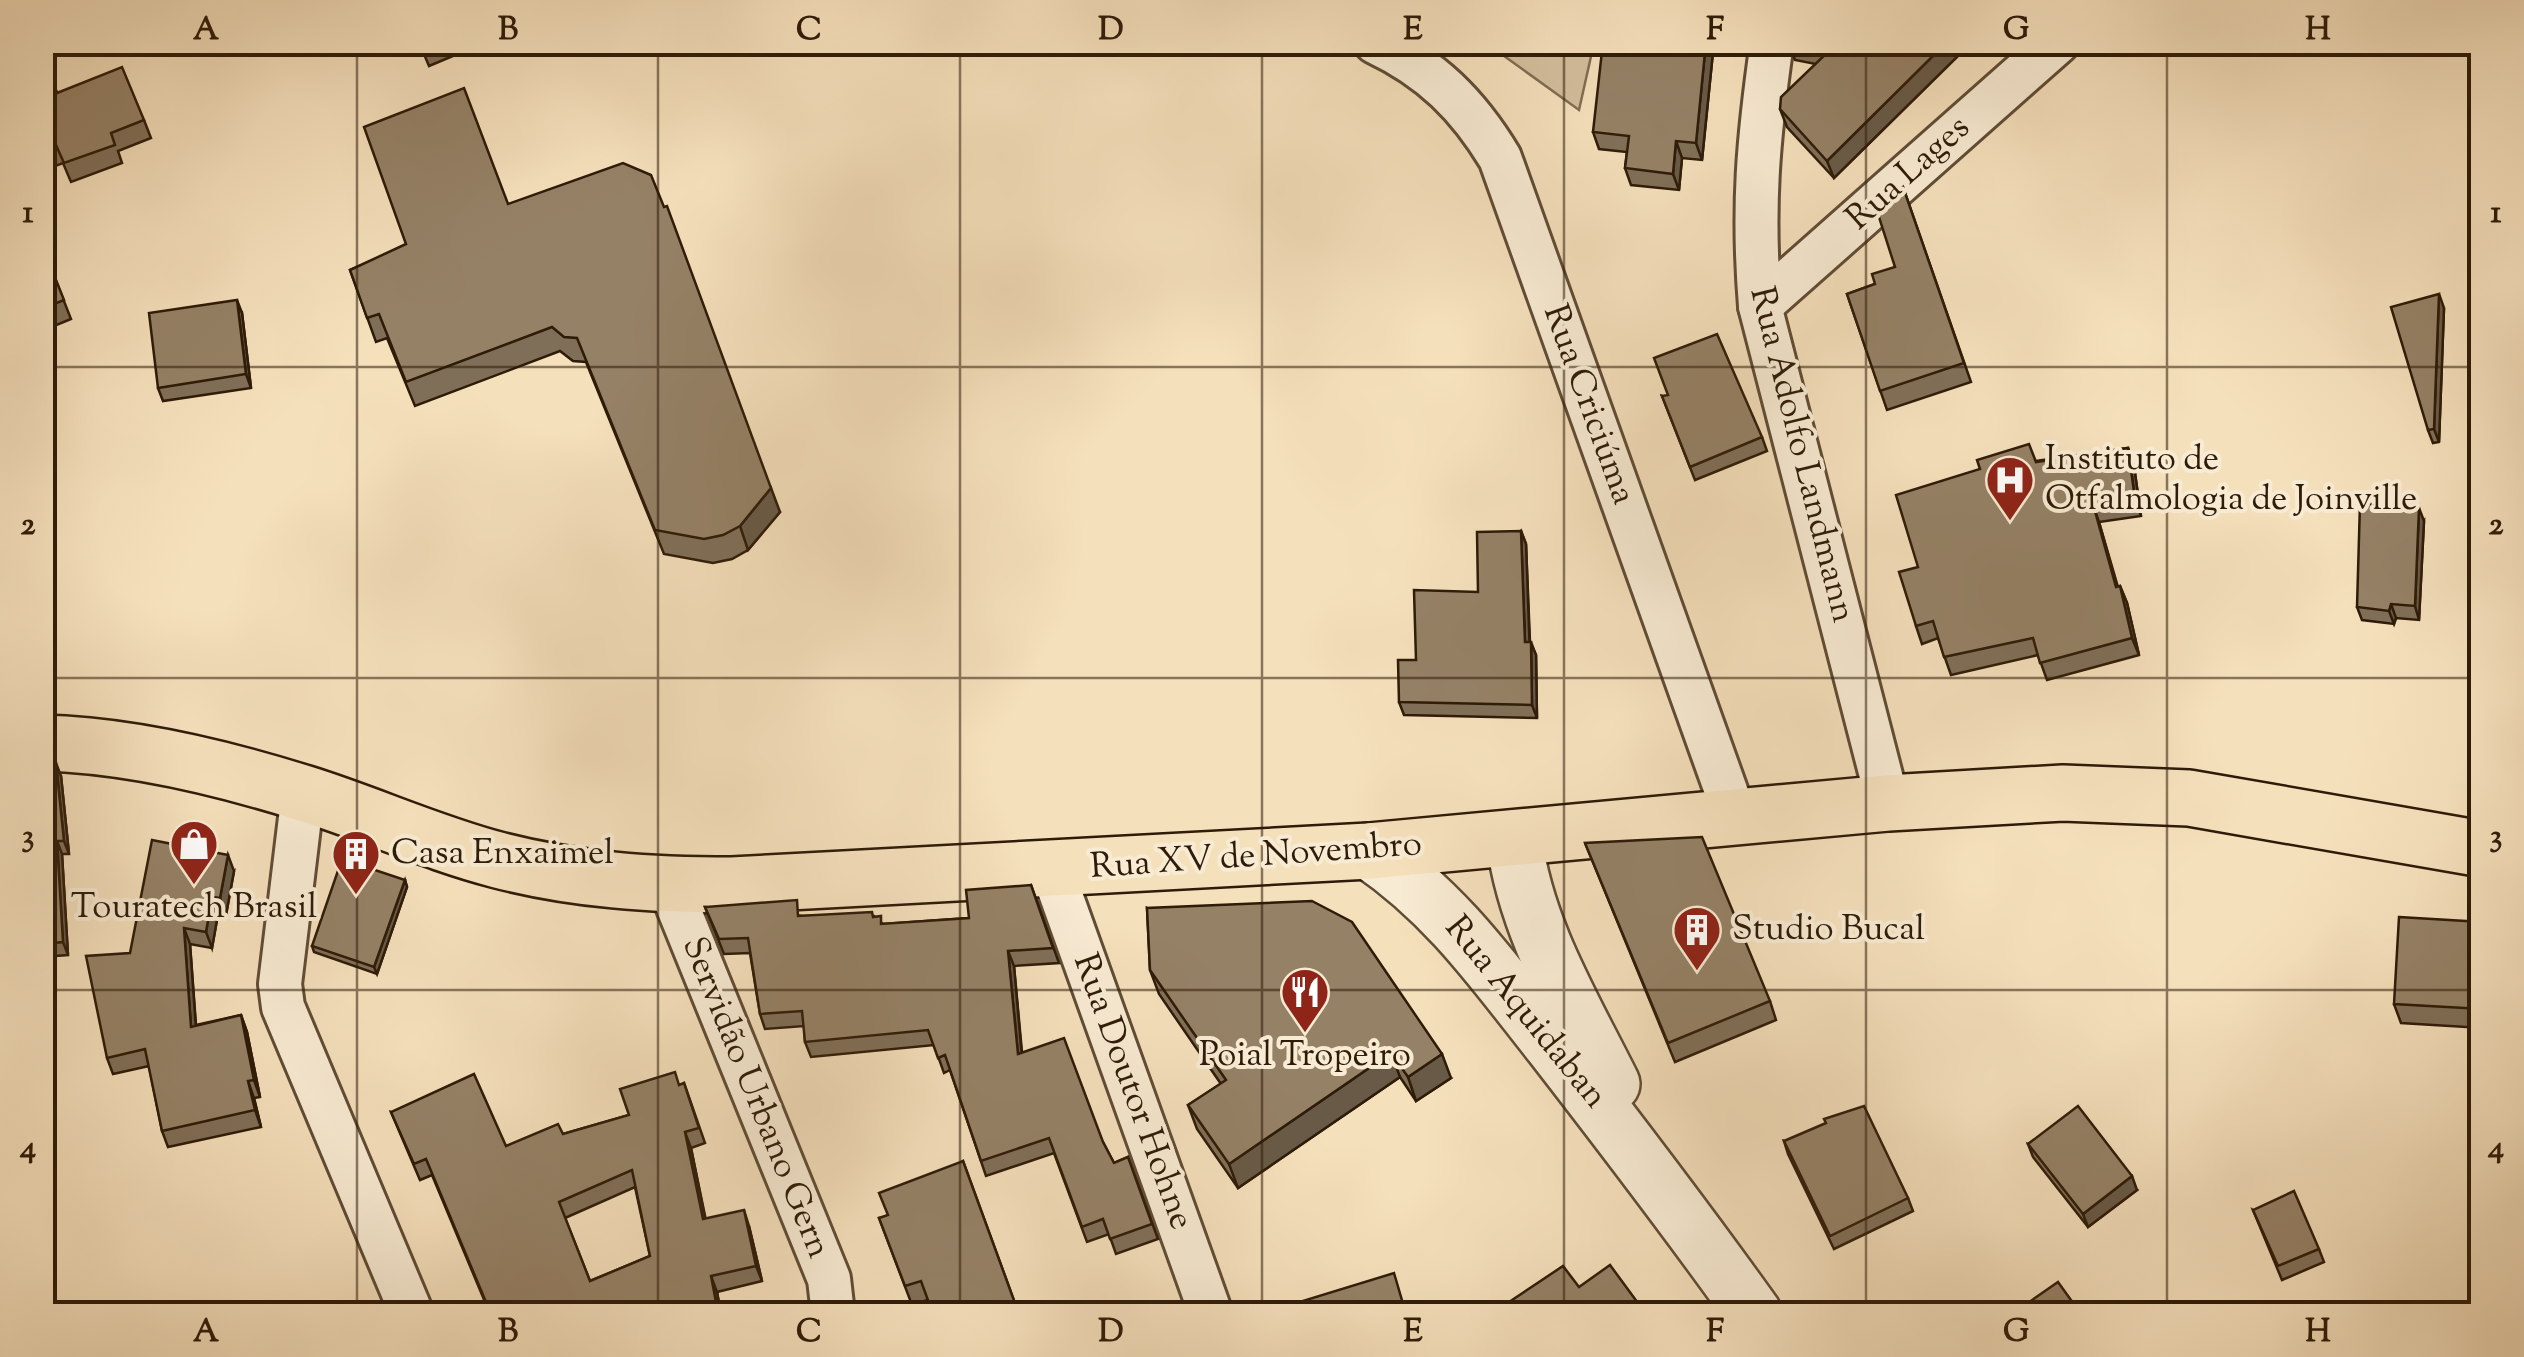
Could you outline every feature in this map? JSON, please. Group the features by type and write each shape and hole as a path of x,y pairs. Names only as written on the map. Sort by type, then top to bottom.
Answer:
{"main road":[{"name":"Rua XV de Novembro","path":"42,743 152,755 303,793 496,860 575,876 668,885 1052,870 1370,851 1888,803 2046,794 2142,794 2282,812 2482,850"}],"street":[{"name":"Rua Criciúma","path":"1375,42 1427,70 1450,90 1478,121 1500,158 1736,816"},
{"name":"Rua Adolfo Landmann","path":"1772,42 1755,159 1754,230 1760,306 1888,803"},
{"name":"Rua Lages","path":"1760,306 2058,42"},
{"path":"303,793 280,984 283,1008 412,1314"},
{"name":"Rua Aquidaban","path":"1514,838 1519,879 1534,926 1665,1189"},
{"name":"Rua Aquidaban","path":"1370,851 1417,883 1459,926 1665,1189 1754,1314"},
{"name":"Rua Doutor Hohne","path":"1052,870 1212,1314"},
{"name":"Servidão Urbano Gern","path":"668,885 829,1278 832,1314"}],"shaded area":[{"path":"1486,43 1594,43 1579,110"}],"building":[{"path":"420,42 449,42 424,53"},
{"path":"1603,42 1706,42 1696,143 1676,141 1673,174 1625,168 1629,136 1593,132"},
{"path":"1791,42 1947,42 1827,161 1780,109 1781,97 1831,49"},
{"path":"42,53 57,93 122,67 144,120 111,133 115,145 64,163 56,145 42,150"},
{"path":"464,88 508,204 623,163 651,175 664,207 667,206 771,488 740,526 704,539 655,530 577,338 564,337 552,327 406,382 379,314 367,318 350,270 406,244 364,127"},
{"path":"1903,187 1964,363 1880,391 1847,294 1875,284 1872,274 1895,267 1877,211"},
{"path":"42,245 64,300 42,309"},
{"path":"2439,294 2434,429 2428,430 2391,307"},
{"path":"237,300 246,374 158,388 149,313"},
{"path":"1717,334 1762,437 1690,467 1662,396 1668,395 1654,358"},
{"path":"2029,444 2036,462 2128,448 2135,499 2093,504 2116,587 2120,586 2132,638 2040,663 2033,638 1944,657 1933,621 1916,626 1899,572 1918,567 1896,495 1980,469 1977,460"},
{"path":"2360,503 2419,508 2415,606 2391,604 2389,611 2357,607"},
{"path":"1521,531 1525,642 1531,642 1532,705 1399,702 1398,660 1416,660 1414,590 1478,592 1477,532"},
{"path":"56,763 64,841 57,841 63,942 42,944 42,764"},
{"name":"Studio Bucal","path":"1702,837 1770,1001 1668,1043 1585,843"},
{"path":"152,840 228,855 220,898 212,897 206,932 184,928 191,1027 241,1015 254,1080 248,1081 255,1110 162,1131 145,1049 107,1058 86,956 130,953"},
{"path":"342,859 405,880 374,967 312,946"},
{"path":"1031,885 1053,948 1008,951 1018,1054 1064,1038 1114,1163 1128,1157 1152,1224 1110,1239 1103,1219 1082,1227 1049,1138 981,1161 945,1055 938,1058 928,1030 805,1042 802,1011 760,1014 748,938 719,939 705,907 797,900 798,916 872,912 873,917 881,916 881,924 969,918 966,890"},
{"name":"Poial Tropeiro","path":"1312,901 1352,922 1442,1054 1408,1077 1391,1053 1229,1164 1188,1105 1226,1080 1150,970 1147,908"},
{"path":"2399,917 2482,922 2482,1009 2394,1004"},
{"path":"675,1072 679,1085 684,1083 699,1128 685,1132 703,1219 744,1210 756,1266 711,1276 717,1307 678,1314 491,1314 426,1159 414,1164 391,1112 474,1074 506,1146 558,1124 563,1134 629,1115 620,1089","holes":["632,1170 650,1256 590,1281 559,1202"]},
{"path":"1864,1106 1908,1198 1830,1236 1784,1141 1826,1123 1824,1119"},
{"path":"2078,1106 2132,1176 2083,1214 2028,1144"},
{"path":"963,1161 1016,1306 993,1314 933,1314 921,1281 905,1286 879,1218 888,1215 879,1193"},
{"path":"2294,1191 2319,1249 2278,1266 2253,1210"},
{"path":"1610,1265 1646,1314 1500,1314 1497,1310 1563,1266 1579,1287"},
{"path":"1394,1273 1406,1314 1285,1314 1283,1307"},
{"path":"2058,1282 2081,1314 2012,1314"}],"place":[{"name":"Instituto de Otfalmologia de Joinville","path":"2010,522"},
{"name":"Touratech Brasil","path":"194,886"},
{"name":"Casa Enxaimel","path":"356,896"},
{"name":"Studio Bucal","path":"1697,972"},
{"name":"Poial Tropeiro","path":"1305,1034"}]}
